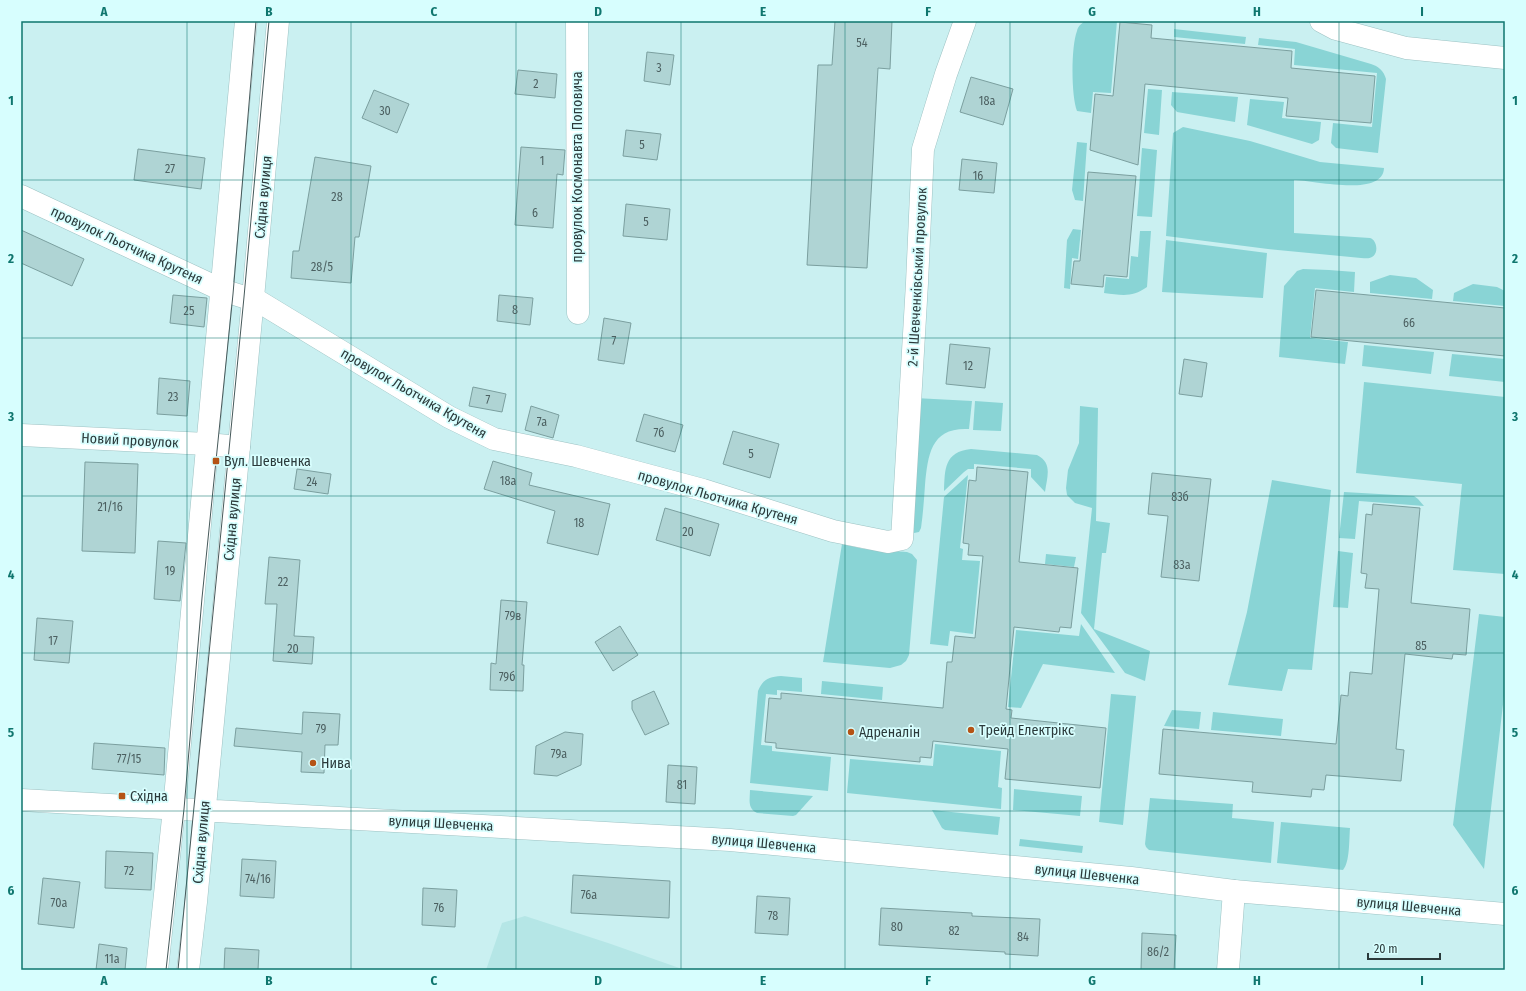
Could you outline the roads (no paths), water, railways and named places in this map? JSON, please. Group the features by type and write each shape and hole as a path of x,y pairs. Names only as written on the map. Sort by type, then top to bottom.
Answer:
{"street":[{"path":"157,970 174,809 246,21"},
{"name":"Східна вулиця","path":"188,970 254,298 278,21"},
{"name":"провулок Космонавта Поповича","path":"577,21 578,313"},
{"name":"2-й Шевченківський провулок","path":"902,539 923,149 946,74 965,21"},
{"path":"1321,21 1336,29 1406,48 1505,58"},
{"name":"провулок Льотчика Крутеня","path":"21,196 222,290 244,297 254,298 449,417 494,439 576,456 703,490 833,531 888,542 902,539"},
{"name":"Новий провулок","path":"21,435 207,444 239,447"},
{"name":"вулиця Шевченка","path":"21,800 730,840 1131,878 1234,891 1505,914"},
{"path":"1228,970 1234,891"}],"tram line":[{"path":"166,970 184,809 202,598 233,294 256,21"},
{"path":"178,970 244,297 269,21"}],"place":[{"name":"Вул. Шевченка","path":"216,461"},
{"name":"Трейд Електрікс","path":"971,730"},
{"name":"Адреналін","path":"851,732"},
{"name":"Нива","path":"313,763"},
{"name":"Східна","path":"122,796"}]}
